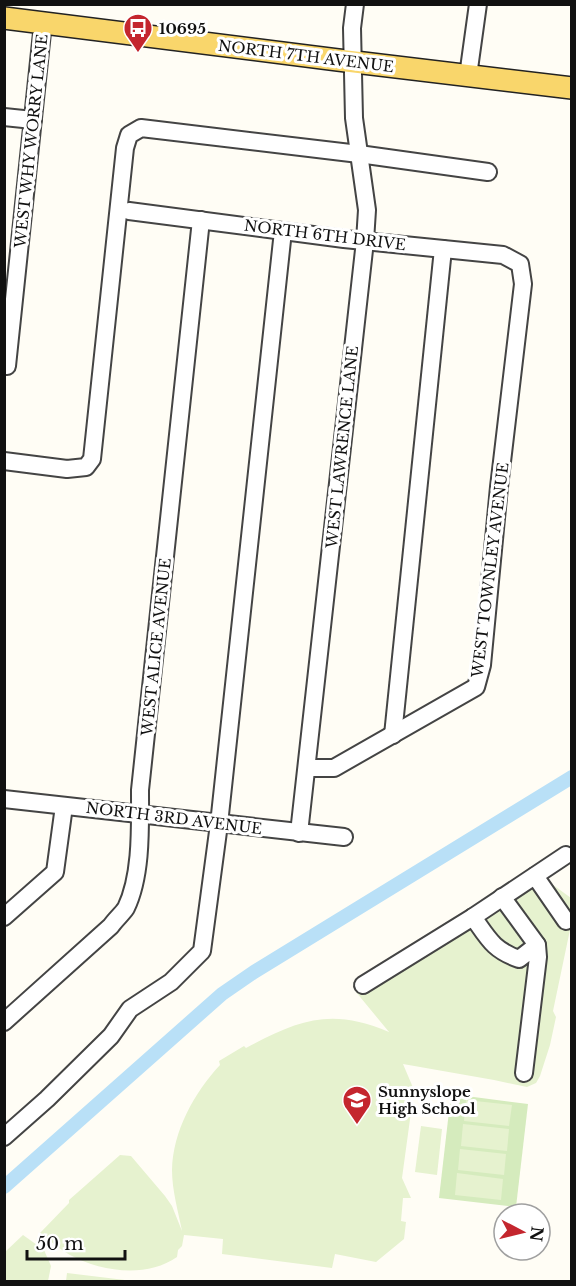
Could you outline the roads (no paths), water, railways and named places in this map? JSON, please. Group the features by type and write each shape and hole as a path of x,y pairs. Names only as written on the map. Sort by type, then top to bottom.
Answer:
{"main road":[{"name":"NORTH 7TH AVENUE","path":"24,16 352,62 572,88"}],"street":[{"name":"WEST LAWRENCE LANE","path":"299,832 365,241 367,210 354,118 352,28 355,4"},
{"path":"468,76 478,4"},
{"name":"WEST WHY WORRY LANE","path":"7,366 33,120 24,16"},
{"path":"4,117 33,120"},
{"path":"4,460 67,469 86,467 92,459 125,148 129,135 141,128 488,172"},
{"name":"NORTH 6TH DRIVE","path":"129,211 365,241 503,255 520,264"},
{"name":"WEST ALICE AVENUE","path":"4,1022 111,926 125,909 134,885 140,842 141,778 201,220"},
{"path":"4,1137 47,1099 111,1036 130,1009 171,981 202,951 219,824 283,231"},
{"path":"393,735 444,249"},
{"name":"WEST TOWNLEY AVENUE","path":"307,768 334,768 476,687 482,664 499,487 523,284 520,264"},
{"name":"NORTH 3RD AVENUE","path":"4,798 344,837"},
{"path":"4,917 55,872 64,806"},
{"path":"363,986 566,855"},
{"path":"535,876 566,921"},
{"path":"502,897 537,945 538,957 524,1073"},
{"path":"473,916 495,947 506,954 519,959 537,945"}],"waterway":[{"path":"4,1187 222,994 254,972 572,777"}],"place":[{"name":"10695","path":"138,54"},
{"name":"Sunnyslope High School","path":"357,1126"}]}
